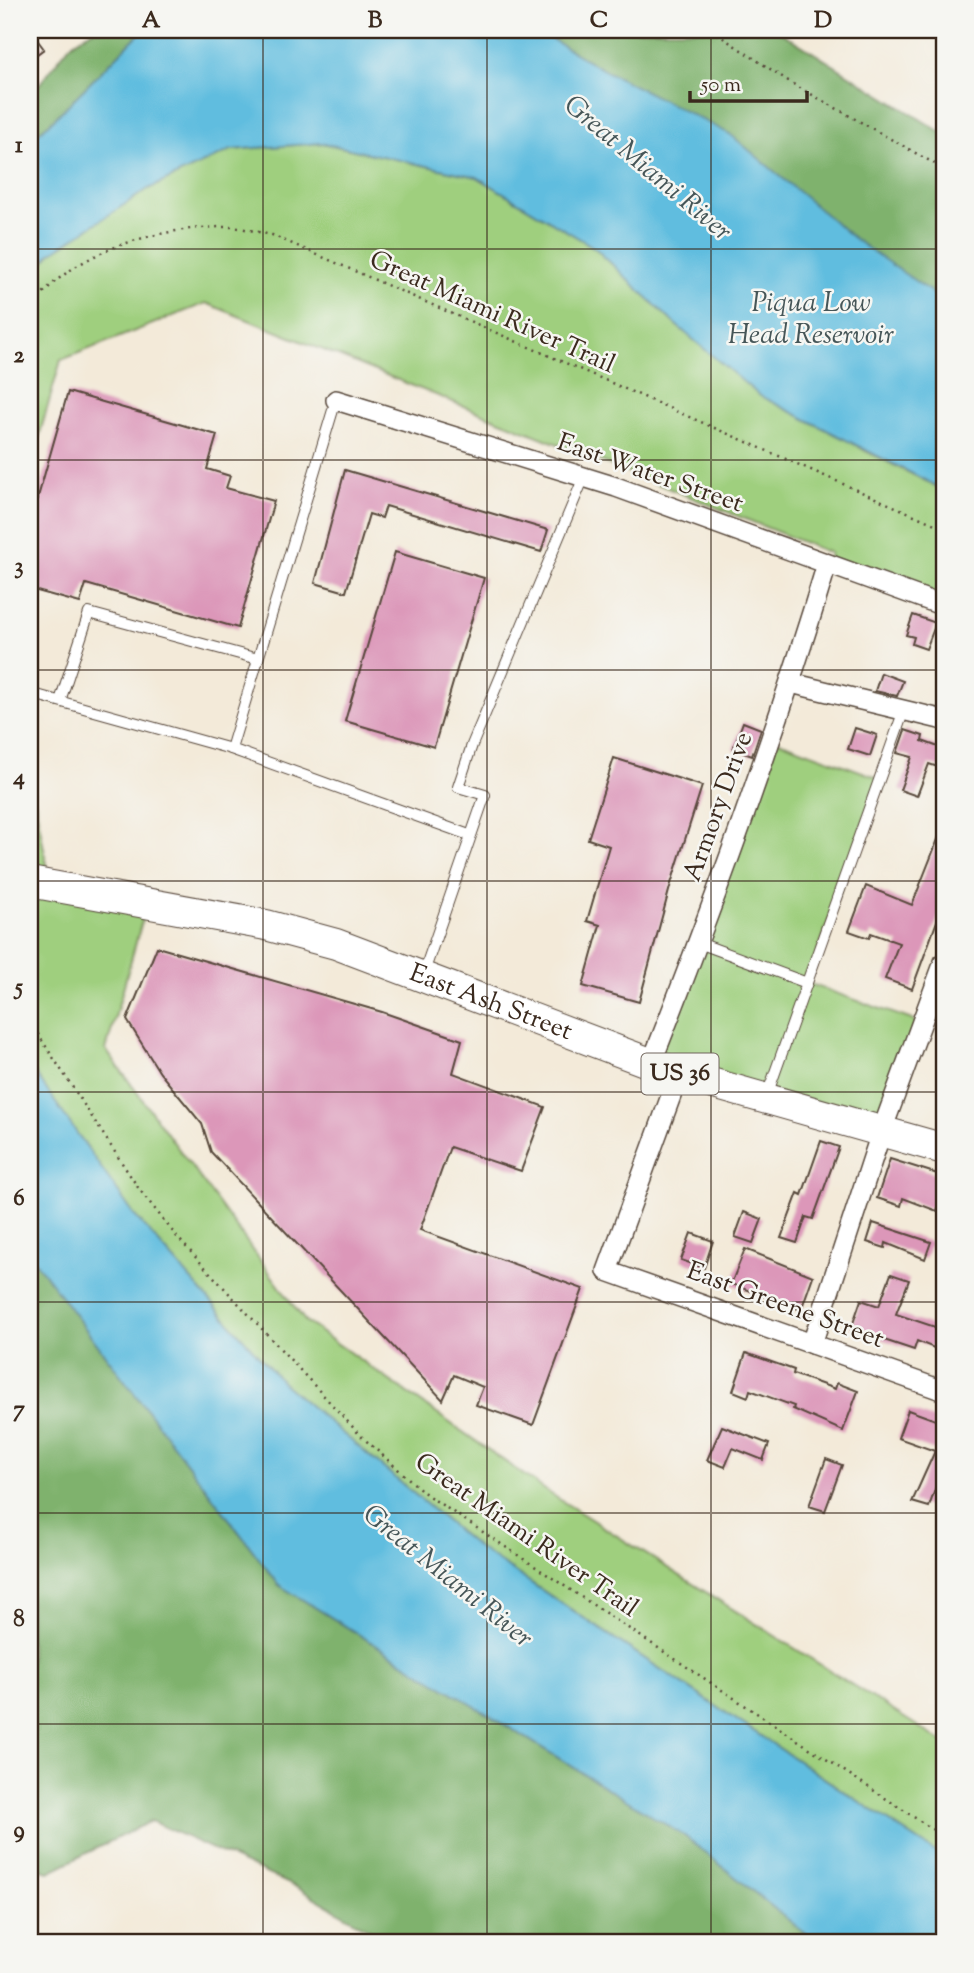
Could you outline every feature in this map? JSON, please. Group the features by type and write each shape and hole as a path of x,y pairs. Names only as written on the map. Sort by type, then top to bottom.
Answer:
{"main road":[{"name":"East Ash Street","path":"30,882 266,925 336,944 679,1074 765,1101 944,1149"}],"street":[{"name":"East Water Street","path":"336,400 584,477 944,606"},
{"name":"Armory Drive","path":"651,1064 699,943 791,683 827,564"},
{"path":"791,683 944,720"},
{"path":"812,1344 881,1132 944,962"},
{"name":"East Greene Street","path":"679,1074 607,1271 944,1391"}],"lane":[{"path":"230,749 336,400"},
{"path":"422,976 485,795 458,787 472,745 584,477"},
{"path":"60,701 89,613 258,659"},
{"path":"37,695 230,749 469,835"},
{"path":"765,1101 904,710"},
{"path":"699,943 807,983"}],"path":[{"path":"711,30 793,84 944,169"},
{"name":"Great Miami River Trail","path":"30,309 67,270 120,246 179,230 227,226 272,235 944,528"},
{"name":"Great Miami River Trail","path":"30,1022 139,1189 177,1237 361,1436 427,1495 944,1837"}],"green space":[{"path":"93,30 143,30 50,123 30,139 30,96 70,45"},
{"path":"536,30 777,30 944,134 944,301 604,70"},
{"path":"322,143 477,177 595,248 676,325 865,451 944,490 944,606 827,564 830,553 206,303 61,360 30,468 30,277 51,253 148,189 231,150"},
{"path":"771,738 879,778 807,983 921,1023 881,1133 651,1064"},
{"path":"30,775 51,886 147,903 106,1050 305,1321 551,1494 944,1743 944,1858 477,1547 283,1383 134,1215 30,1066"},
{"path":"30,1255 279,1585 686,1837 817,1943 393,1943 296,1887 151,1821 49,1872 30,1866"}],"water":[{"name":"Piqua Low Head Reservoir","path":"143,30 536,30 604,70 730,134 856,240 944,301 944,490 760,396 676,325 595,248 477,177 322,143 231,150 148,189 51,253 30,277 30,139 50,123"},
{"name":"Great Miami River","path":"30,1066 134,1215 283,1383 477,1547 944,1858 944,1943 817,1943 686,1837 279,1585 30,1255"}],"building":[{"path":"30,30 44,49 30,59"},
{"path":"68,392 217,435 207,469 230,476 226,488 274,501 238,628 86,584 80,603 30,589 30,525"},
{"path":"345,470 548,530 541,552 386,506 382,518 369,514 346,592 315,583"},
{"path":"395,552 484,578 434,747 345,721"},
{"path":"913,615 936,623 926,649 912,644 914,637 906,635"},
{"path":"881,673 903,681 897,696 875,691"},
{"path":"743,722 761,729 752,756 733,749"},
{"path":"855,728 877,735 870,756 848,749"},
{"path":"905,730 923,736 922,741 944,749 944,769 929,764 917,796 900,790 912,757 897,753"},
{"path":"614,758 702,786 670,887 639,1002 583,986 600,925 587,921 609,846 588,839"},
{"path":"944,824 944,902 912,989 885,979 899,943 871,933 869,938 849,931 866,886 912,905"},
{"path":"157,947 382,1012 462,1040 453,1073 545,1107 521,1171 450,1147 420,1230 583,1289 533,1425 476,1405 483,1387 454,1375 443,1400 211,1152 202,1124 160,1073 127,1020"},
{"path":"821,1141 839,1147 813,1219 806,1217 797,1243 781,1238 798,1193 802,1195"},
{"path":"890,1159 944,1176 944,1192 937,1211 903,1198 901,1206 877,1198"},
{"path":"744,1212 762,1219 753,1243 735,1237"},
{"path":"873,1223 931,1242 925,1259 886,1243 885,1248 867,1242"},
{"path":"691,1233 713,1241 704,1268 681,1260"},
{"path":"745,1249 813,1276 801,1310 731,1284"},
{"path":"891,1274 909,1280 896,1314 944,1330 944,1352 917,1341 914,1350 851,1329 861,1300 879,1306"},
{"path":"746,1353 794,1370 793,1374 835,1389 837,1383 858,1391 843,1431 793,1409 794,1406 750,1390 748,1397 733,1391"},
{"path":"908,1410 944,1423 944,1463 929,1507 912,1502 935,1451 898,1438"},
{"path":"722,1426 769,1444 763,1460 733,1448 725,1467 707,1460"},
{"path":"826,1459 842,1465 825,1511 809,1506"}]}
